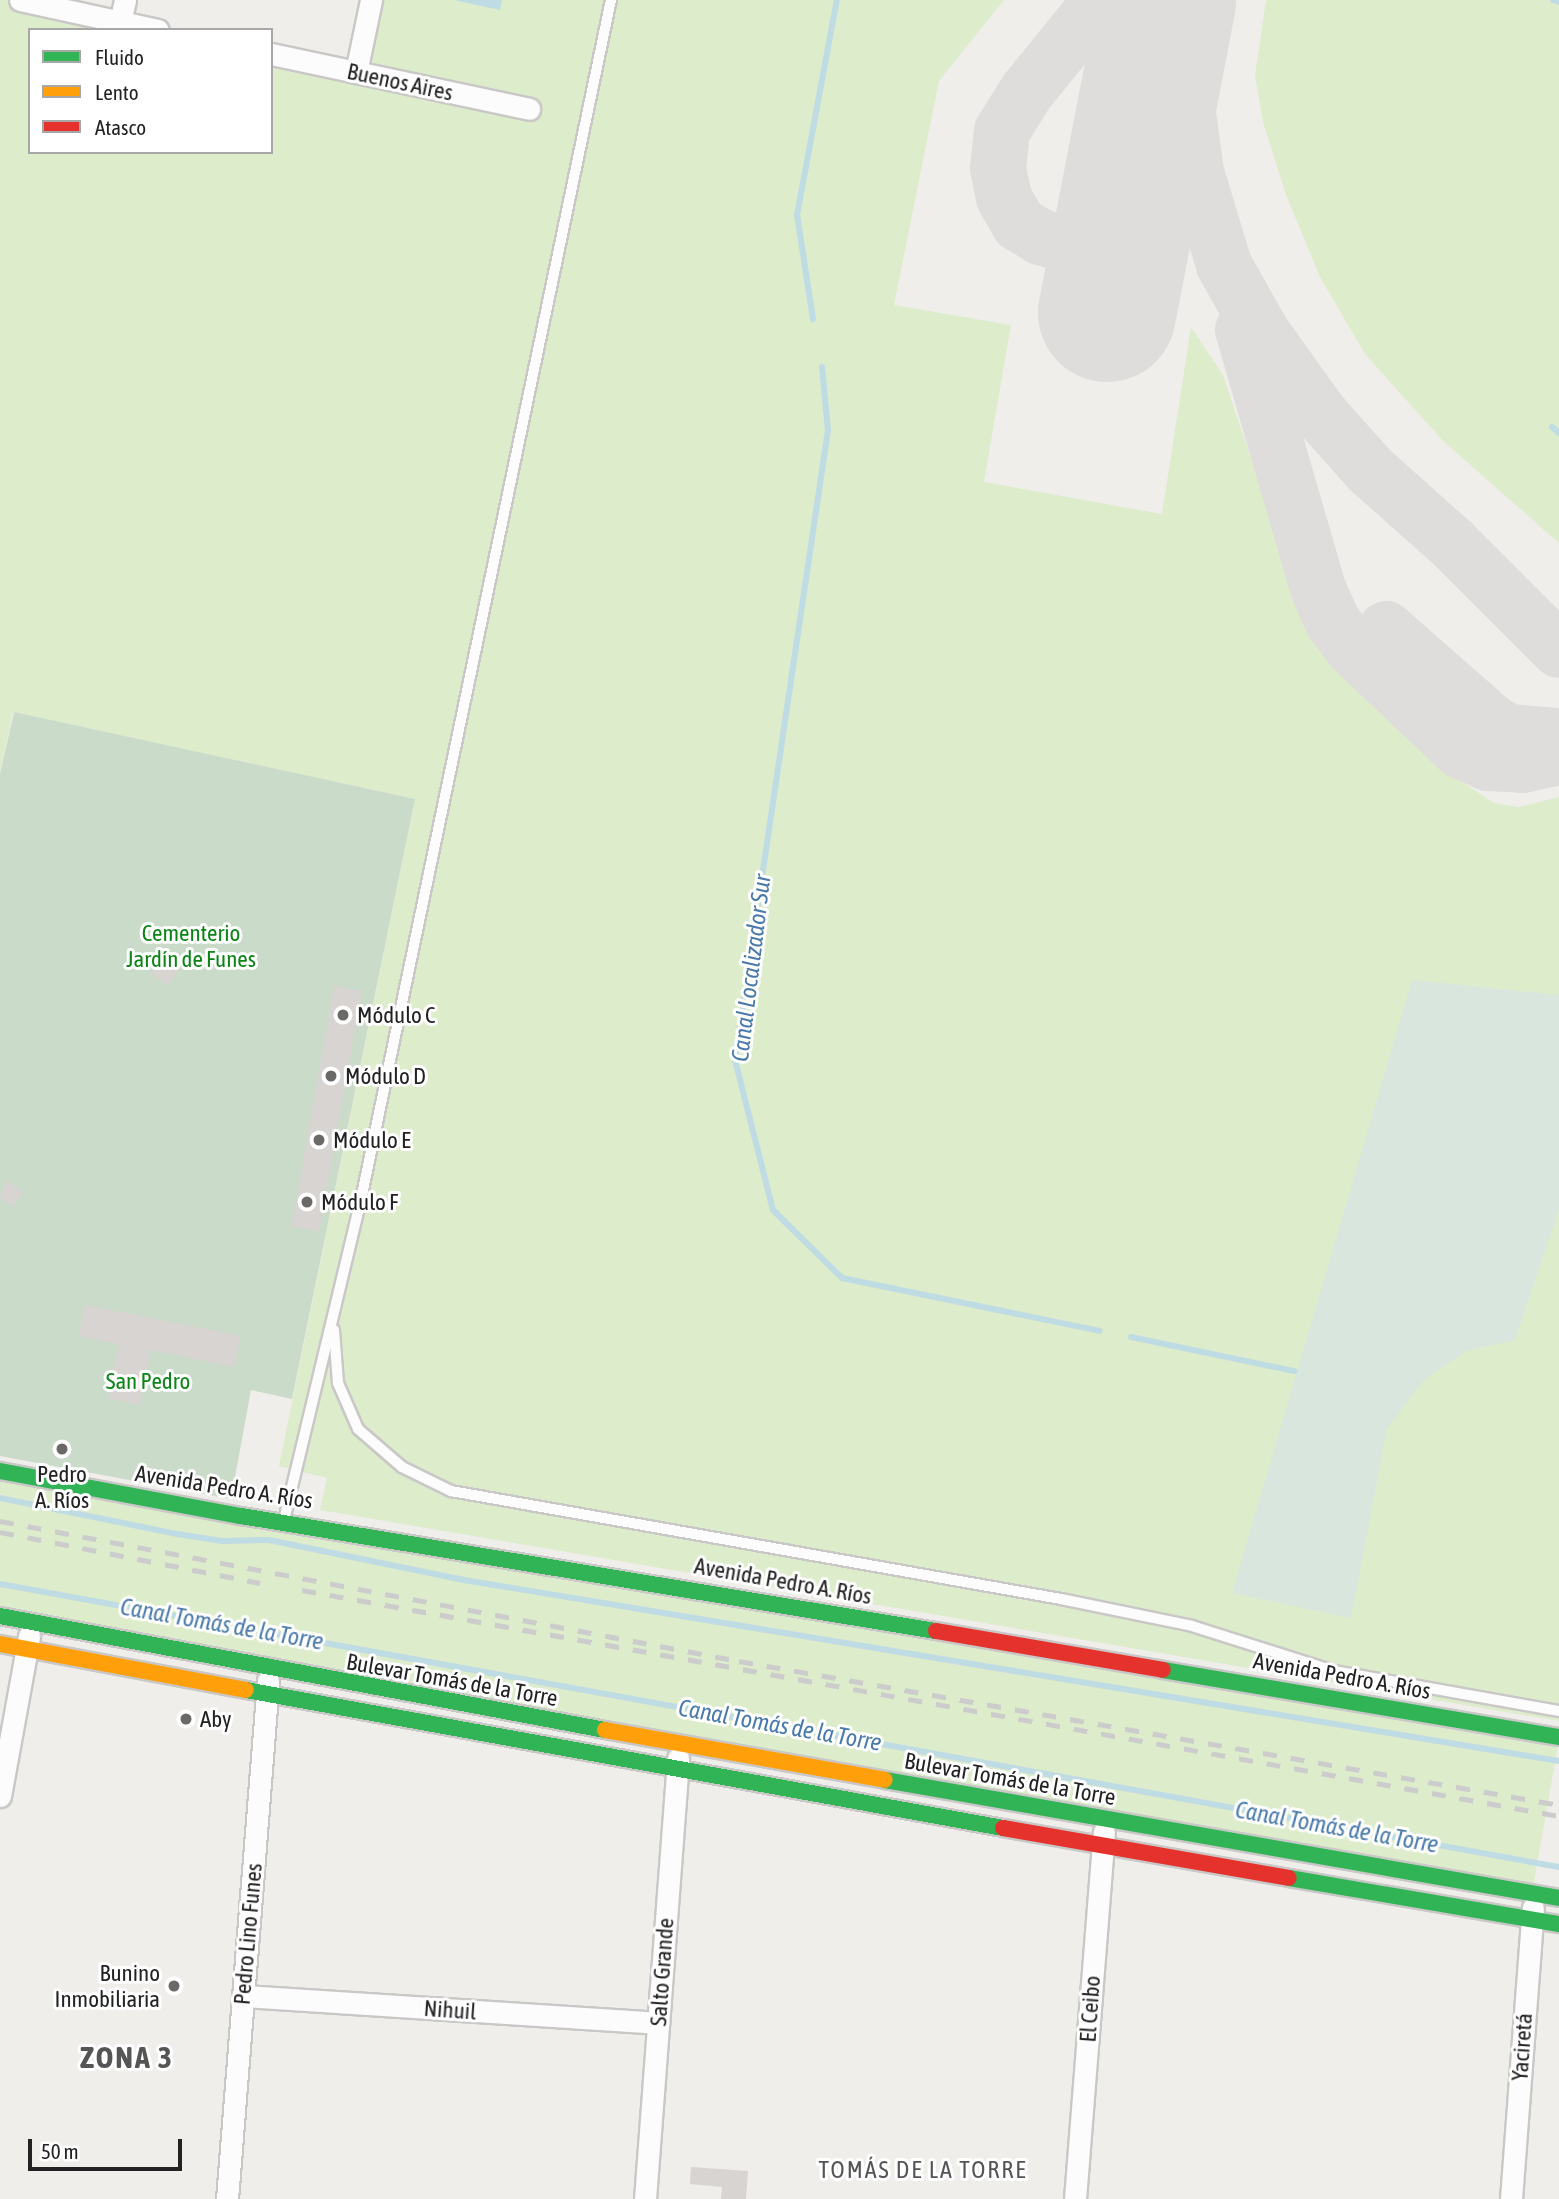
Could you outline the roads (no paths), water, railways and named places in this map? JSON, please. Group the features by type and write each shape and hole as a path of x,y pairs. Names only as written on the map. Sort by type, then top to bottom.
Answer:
{"street":[{"path":"20,0 148,28"},
{"path":"120,22 125,0"},
{"path":"356,72 371,0"},
{"name":"Buenos Aires","path":"273,54 529,109"},
{"name":"Avenida Pedro A. Ríos","path":"0,1471 241,1516 285,1520 1559,1737"},
{"name":"Bulevar Tomás de la Torre","path":"0,1616 269,1669 678,1744 1559,1898"},
{"path":"0,1796 32,1622"},
{"name":"Bulevar Tomás de la Torre","path":"0,1644 677,1772 1559,1924"},
{"name":"Pedro Lino Funes","path":"227,2199 269,1669"},
{"name":"Salto Grande","path":"645,2199 678,1744"},
{"name":"El Ceibo","path":"1075,2199 1105,1819"},
{"name":"Yaciretá","path":"1511,2199 1535,1894"},
{"name":"Nihuil","path":"243,1996 657,2023"}],"lane":[{"path":"285,1520 334,1320 611,0"},
{"path":"334,1320 338,1383 358,1429 402,1467 452,1491 1060,1599 1192,1626 1334,1671 1559,1711"}],"water":[{"path":"454,0 502,0 500,10"}],"waterway":[{"path":"813,319 797,215 837,0"},
{"path":"1553,0 1559,2"},
{"name":"Canal Localizador Sur","path":"822,367 828,430 735,1060 773,1210 842,1278 1100,1331"},
{"path":"1552,427 1559,433"},
{"name":"Canal Localizador Sur","path":"1131,1337 1294,1371"},
{"path":"0,1498 177,1534 222,1541 269,1540 464,1580 1559,1761"},
{"name":"Canal Tomás de la Torre","path":"0,1584 1559,1867"}],"railway":[{"path":"0,1521 739,1661 1559,1805"},
{"path":"0,1532 260,1583"},
{"path":"302,1590 1559,1816"}],"place":[{"name":"Módulo C","path":"343,1015"},
{"name":"Módulo D","path":"331,1076"},
{"name":"Módulo E","path":"319,1140"},
{"name":"Módulo F","path":"307,1202"},
{"name":"Pedro A. Ríos","path":"62,1449"},
{"name":"Aby","path":"186,1719"},
{"name":"Bunino Inmobiliaria","path":"174,1986"}],"district":[{"name":"ZONA 3","path":"127,2057"},
{"name":"TOMÁS DE LA TORRE","path":"923,2170"}],"park label":[{"name":"Cementerio Jardín de Funes","path":"191,946"},
{"name":"San Pedro","path":"148,1381"}]}
